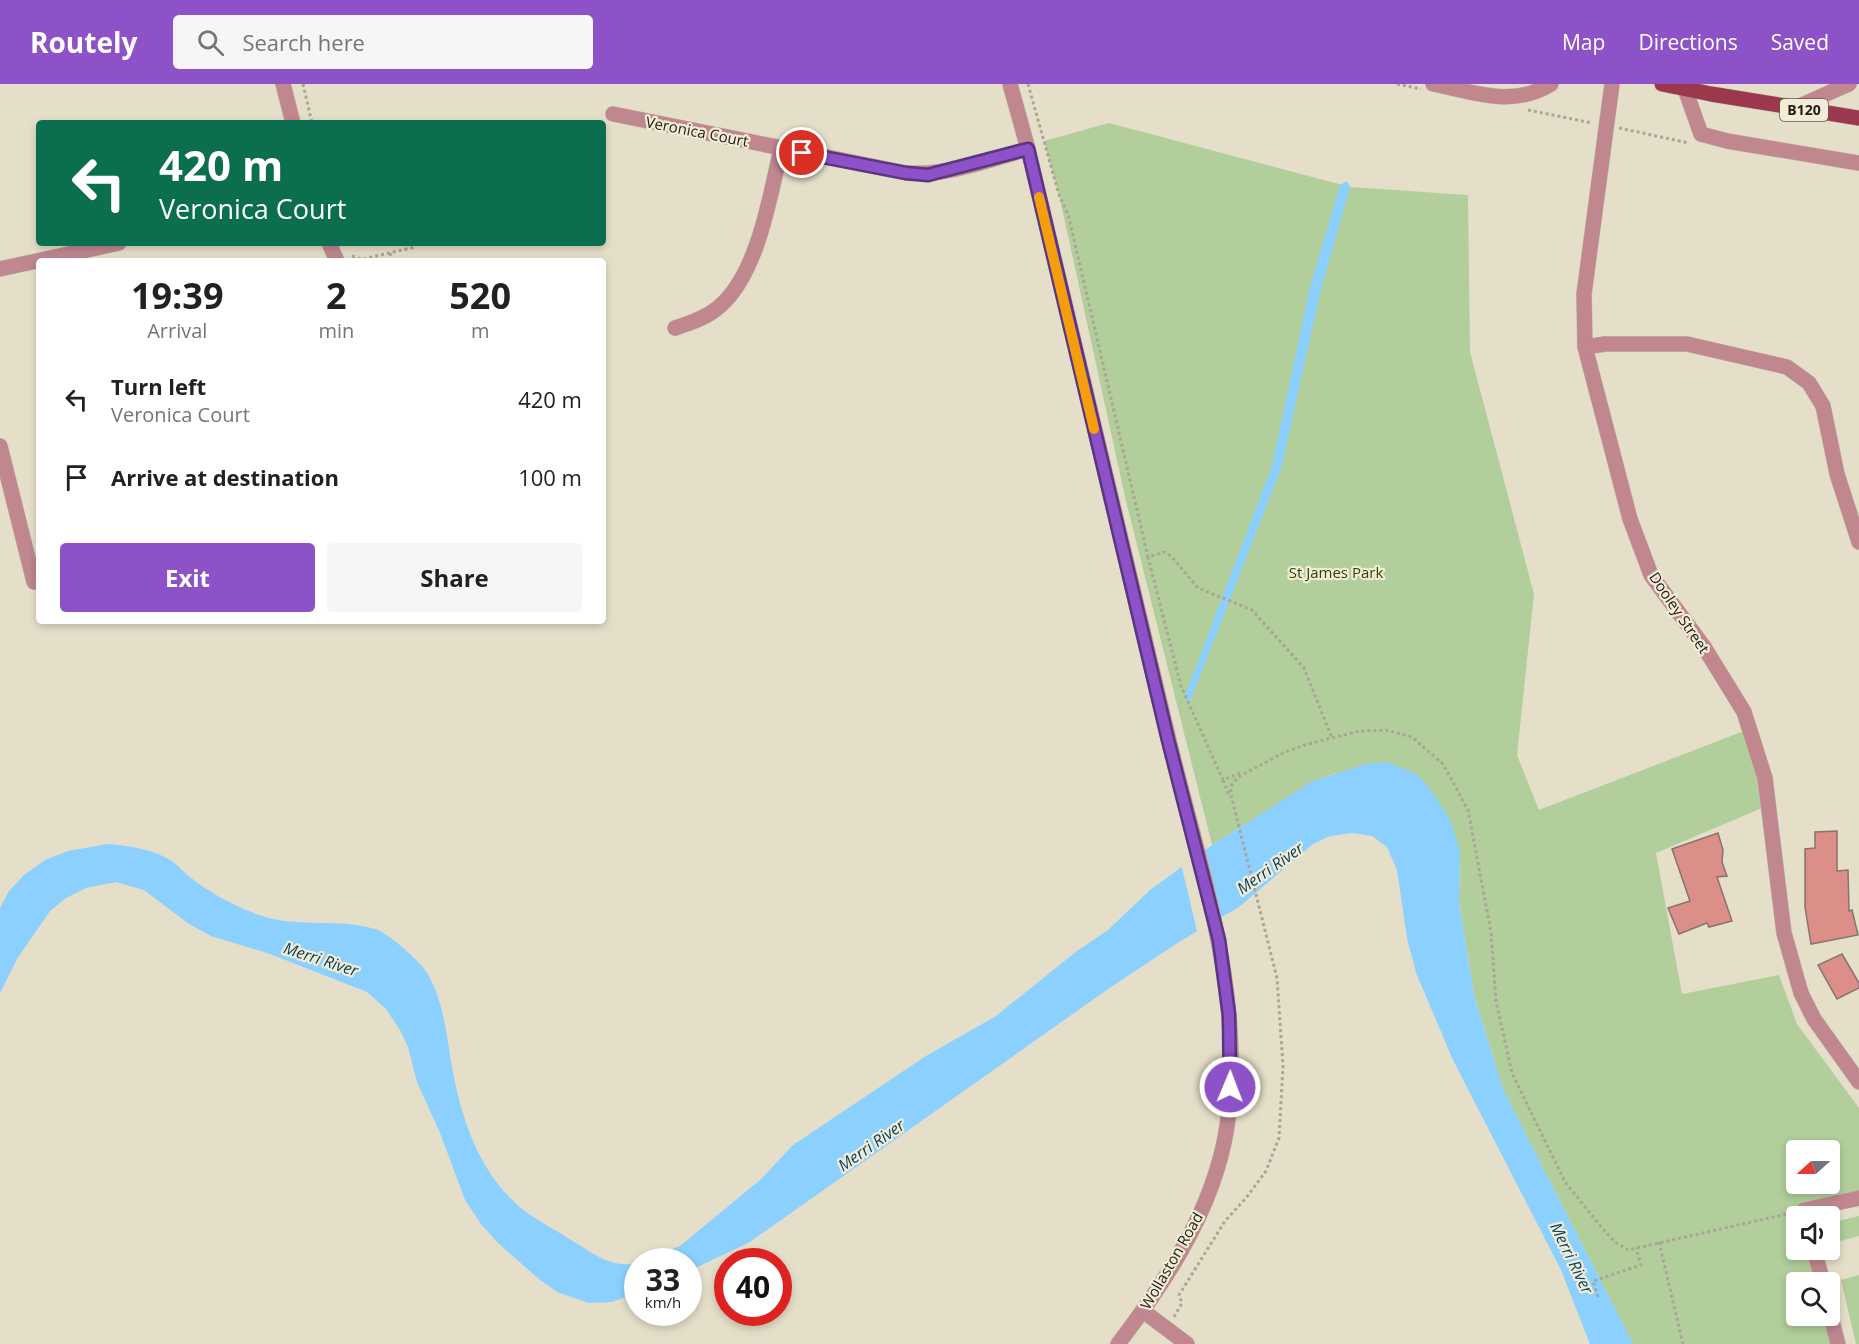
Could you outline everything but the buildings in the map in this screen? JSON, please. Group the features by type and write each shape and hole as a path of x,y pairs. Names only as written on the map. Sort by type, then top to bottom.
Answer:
{"main road":[{"name":"B120","path":"1662,84 1685,89 1711,89 1795,108 1859,118"}],"street":[{"path":"283,84 292,120"},
{"name":"Wollaston Road","path":"1010,84 1028,149 1219,940 1229,1015 1229,1110 1221,1161 1201,1212 1174,1262 1143,1311 1118,1344"},
{"path":"1430,87 1491,96 1523,97 1551,84"},
{"name":"Dooley Street","path":"1612,84 1584,294 1585,347 1630,519 1651,575 1704,647 1747,720 1765,778 1784,933 1801,993 1814,1019 1859,1082"},
{"path":"1795,108 1849,84"},
{"path":"1685,89 1701,134 1727,141 1859,163"},
{"name":"Veronica Court","path":"612,114 781,149 906,173 928,175 1028,149"},
{"path":"675,328 702,319 719,308 735,291 758,242 781,149"},
{"path":"52,258 105,246"},
{"path":"332,246 342,257"},
{"path":"0,270 36,262"},
{"path":"1585,347 1605,344 1687,344 1787,367 1809,383 1823,406 1837,474 1859,542"},
{"path":"0,446 34,582"},
{"path":"1830,1206 1859,1198"},
{"path":"1143,1311 1187,1344"},
{"path":"1833,1326 1838,1344"}],"path":[{"path":"303,84 311,120"},
{"path":"1028,84 1059,195 1068,214 1180,686 1234,808"},
{"path":"1397,84 1430,87"},
{"path":"1522,109 1694,145"},
{"path":"366,258 415,247"},
{"path":"390,253 391,258"},
{"path":"1148,557 1165,552 1198,588 1252,609 1304,668 1332,738"},
{"path":"1223,780 1286,752 1360,731 1386,730 1412,737 1443,764 1468,810 1491,932 1496,1001 1512,1073 1565,1182 1615,1242 1628,1250 1786,1217"},
{"path":"1167,1329 1182,1303 1179,1295 1225,1221 1266,1171 1279,1138 1283,1066 1279,996 1274,960 1231,795 1232,786 1246,771"},
{"path":"1659,1242 1683,1344"},
{"path":"1598,1297 1593,1281 1641,1264 1636,1248"}],"green space":[{"name":"St James Park","path":"1109,123 1350,187 1468,195 1470,352 1534,594 1517,755 1539,810 1749,729 1769,805 1656,853 1682,994 1779,975 1797,1024 1859,1108 1859,1192 1828,1206 1786,1206 1786,1260 1815,1260 1818,1272 1786,1272 1786,1326 1830,1326 1834,1344 1633,1344 1503,1089 1474,995 1459,902 1460,852 1336,773 1313,782 1212,845 1126,501 1059,195 1044,141"},
{"path":"1859,1216 1859,1236 1840,1241 1840,1221"},
{"path":"1859,1275 1859,1344 1856,1344 1841,1280"}],"water":[{"path":"1347,181 1350,187 1321,289 1281,469 1189,704 1185,695 1272,466 1310,287 1340,185"},
{"name":"Merri River","path":"1386,762 1417,774 1450,819 1460,852 1459,902 1474,995 1503,1089 1633,1344 1590,1344 1561,1270 1453,1060 1416,973 1407,938 1397,870 1387,847 1372,836 1353,833 1330,836 1313,844 1239,907 1179,942 1111,987 750,1242 737,1248 714,1248 714,1259 702,1265 702,1248 675,1248 760,1180 793,1145 926,1056 996,1016 1077,951 1108,930 1150,890 1212,845 1313,781 1366,764"},
{"name":"Merri River","path":"108,844 142,849 166,858 215,894 262,916 290,922 361,926 380,931 400,945 421,965 433,984 444,1020 454,1077 465,1120 494,1179 525,1211 594,1254 611,1262 624,1264 624,1298 612,1302 589,1303 557,1292 498,1243 481,1224 465,1200 440,1133 417,1082 408,1047 400,1030 386,1009 367,992 270,954 211,936 189,924 144,890 116,882 86,888 66,898 50,911 17,959 0,993 0,908 9,891 24,875 45,860 68,851"}],"pier":[{"path":"1203,848 1221,921 1198,935 1181,864"}],"slow traffic":[{"path":"1039,197 1094,429"}],"route":[{"path":"802,153 906,173 928,175 1028,149 1168,740 1219,940 1229,1015 1230,1087"}]}
